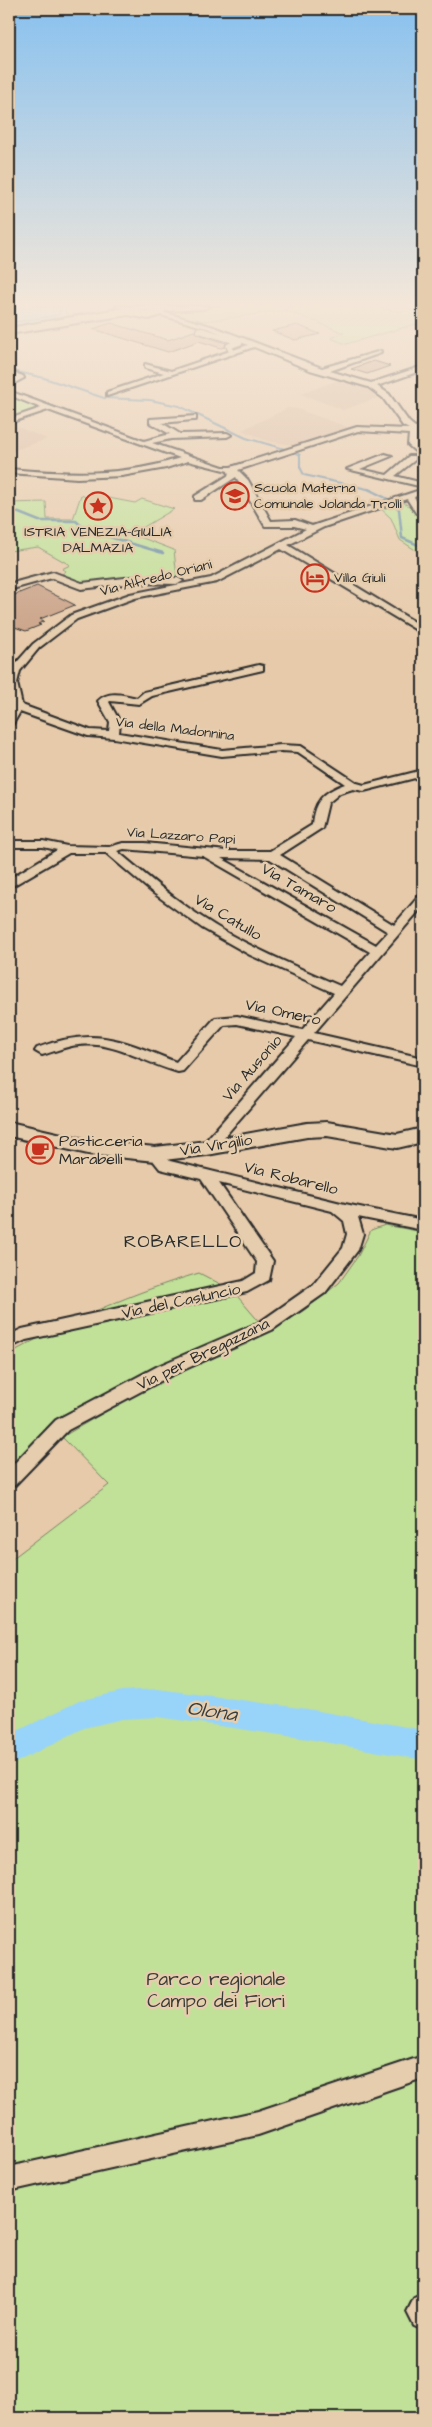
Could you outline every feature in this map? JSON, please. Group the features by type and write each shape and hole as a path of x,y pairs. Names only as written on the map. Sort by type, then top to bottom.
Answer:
{"main road":[{"name":"Via Virgilio","path":"9,1129 88,1147 155,1154 207,1148 307,1130 327,1129 397,1141 423,1135"}],"street":[{"path":"78,419 188,458 232,469 357,430 408,430 423,428"},
{"path":"174,437 177,435 153,421 176,419"},
{"path":"401,419 408,430 413,448 423,456"},
{"path":"169,429 204,427"},
{"path":"143,443 174,437 228,434"},
{"path":"388,456 351,468 423,485"},
{"path":"9,472 86,477 128,474 165,468 188,458"},
{"path":"389,477 412,458"},
{"path":"198,498 233,476 232,469"},
{"path":"232,469 244,480 268,524 294,523 313,529"},
{"name":"Via Alfredo Oriani","path":"17,707 12,683 12,670 58,627 80,613 133,596 193,585 224,576 313,529 423,491"},
{"path":"409,496 419,511"},
{"path":"281,545 423,631"},
{"path":"9,587 52,575 81,586 122,581 167,580 193,585"},
{"path":"114,735 115,722 103,701 106,698 120,697 139,702 148,694 259,668"},
{"path":"9,722 17,707"},
{"name":"Via della Madonnina","path":"17,707 88,733 114,735 222,753 281,748 302,749 353,785"},
{"path":"396,932 272,855 318,826 318,808 321,801 333,792 353,785 364,788 423,773"},
{"name":"Via Lazzaro Papi","path":"9,844 43,844 67,849 109,850 123,846 138,846 227,855 272,855"},
{"path":"9,884 67,849"},
{"name":"Via Catullo","path":"109,850 203,923 241,946 342,992"},
{"name":"Via Tamaro","path":"203,852 379,952"},
{"name":"Via Ausonio","path":"207,1148 423,899"},
{"name":"Via Omero","path":"42,1051 60,1042 80,1038 108,1041 178,1068 220,1021 237,1020 423,1062"},
{"name":"Via Robarello","path":"155,1154 165,1165 337,1208 423,1225"},
{"name":"Via del Casluncio","path":"9,1342 22,1334 247,1286 263,1276 265,1261 205,1174"},
{"name":"Via per Bregazzana","path":"9,1480 62,1425 164,1371 266,1326 319,1289 350,1250 354,1234 351,1218 337,1208"},
{"path":"9,2179 258,2123 423,2067"},
{"path":"423,2307 420,2312 423,2317"}],"shaded area":[{"path":"264,419 326,419 353,429 297,446 267,441 242,430"},
{"path":"10,424 47,439 9,452"}],"green space":[{"path":"81,495 90,499 98,496 135,503 142,499 174,509 132,534 174,550 177,579 132,578 82,584 61,575 66,571 62,569 70,565 38,547 9,551 9,503 46,502 47,519 73,519"},
{"path":"401,501 423,515 423,555 400,540 391,518 380,508"},
{"name":"Parco regionale Campo dei Fiori","path":"385,1225 423,1232 423,2418 9,2418 9,1561 109,1485 62,1437 160,1380 247,1344 303,1311 339,1283 358,1256 371,1230"},
{"path":"199,1273 232,1290 261,1324 56,1421 18,1476 9,1494 9,1354 54,1330 102,1308 150,1289"}],"building":[{"name":"Scuola Materna Comunale Jolanda Trolli","path":"227,490 238,490 246,506 236,509"},
{"path":"37,586 75,605 40,619 44,621 38,624 41,625 26,631 9,625 9,597"}],"waterway":[{"path":"207,419 246,438 295,452 300,455 300,467 304,475 368,489"},
{"path":"368,489 390,500 399,509 402,538 423,547"},
{"path":"9,509 39,521 76,521 86,530 163,553"},
{"name":"Olona","path":"9,1751 79,1715 122,1705 158,1703 308,1724 423,1745"}],"place":[{"name":"Scuola Materna Comunale Jolanda Trolli","path":"235,496"},
{"name":"ISTRIA VENEZIA-GIULIA DALMAZIA","path":"98,506"},
{"name":"Villa Giuli","path":"315,578"},
{"name":"Pasticceria Marabelli","path":"40,1150"}],"district":[{"name":"ROBARELLO","path":"183,1241"}]}
